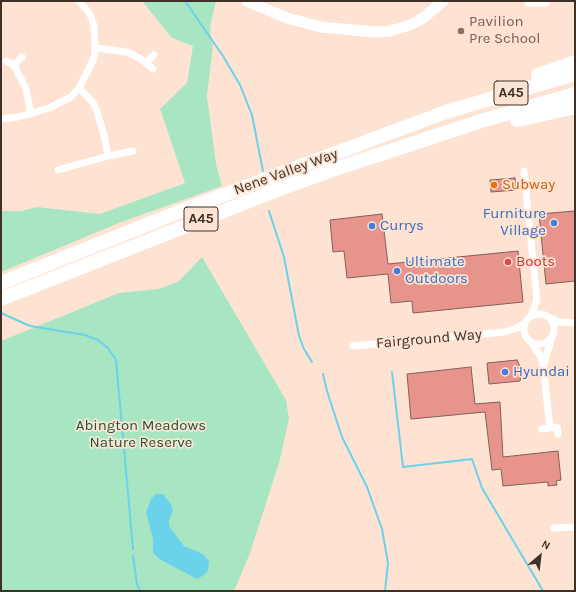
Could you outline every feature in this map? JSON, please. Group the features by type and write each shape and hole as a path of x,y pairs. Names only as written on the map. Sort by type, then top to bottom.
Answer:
{"highway":[{"path":"446,112 476,98 575,62"},
{"name":"Nene Valley Way","path":"1,283 191,207 446,112 575,74"},
{"name":"Nene Valley Way","path":"1,299 272,192 404,145 575,94"},
{"path":"404,145 575,107"}],"street":[{"path":"1,119 31,114 62,103 71,97 79,88 95,55 95,48 94,26 90,14 79,1"},
{"path":"247,1 286,18 321,27 375,32 403,28 423,18 442,1"},
{"path":"528,3 536,1 546,3"},
{"path":"95,48 127,52 153,69"},
{"path":"146,63 154,55"},
{"path":"14,66 22,57"},
{"path":"6,61 14,66 26,89 31,114"},
{"path":"79,88 92,101 97,111 108,156"},
{"path":"58,170 108,156 133,151"},
{"path":"64,160 66,168"},
{"path":"504,332 517,328 525,323 531,316 537,300 524,171"},
{"path":"537,300 554,325 552,338 544,357 543,365 546,428 557,427 558,434"},
{"path":"531,316 541,314 559,322 574,323"},
{"path":"525,323 524,328 526,337"},
{"path":"532,343 543,345 562,328 574,323"},
{"path":"504,332 526,337 541,357 543,365"},
{"name":"Fairground Way","path":"353,346 504,332"},
{"path":"554,528 575,527"}],"green space":[{"path":"142,1 216,1 211,22 210,33 213,46 207,96 216,164 222,186 119,223 1,272 1,211 21,211 37,207 100,214 185,183 160,109 187,83 193,46 172,38"},
{"name":"Abington Meadows Nature Reserve","path":"202,257 286,400 289,419 279,463 250,553 234,591 1,591 1,341 119,293 158,289 178,282"}],"water":[{"path":"156,494 163,494 170,503 173,510 169,520 169,526 184,546 203,554 209,561 208,570 204,575 197,579 161,560 153,553 153,539 146,512 151,499"}],"building":[{"path":"515,178 516,190 491,192 490,180"},
{"path":"575,211 575,281 546,284 539,214"},
{"path":"382,214 388,264 518,251 523,302 413,313 412,301 391,303 388,274 347,278 344,251 333,252 330,220"},
{"name":"Hyundai","path":"517,360 522,370 520,381 489,384 487,363"},
{"path":"471,367 475,404 500,402 503,457 558,451 561,480 556,481 557,485 548,486 548,482 503,486 501,469 492,470 485,412 411,419 407,374"}],"waterway":[{"path":"185,1 223,56 240,85 252,115 263,171"},
{"path":"269,211 284,257 299,336 304,349 312,362"},
{"path":"1,313 30,326 85,335 98,340 108,348 116,360 133,549"},
{"path":"392,372 403,467 472,459 482,488 543,591"},
{"path":"323,374 342,437 367,487 382,529 388,563 385,591"},
{"path":"133,556 137,584 140,591"}],"place":[{"name":"Pavilion Pre School","path":"461,31"},
{"name":"Subway","path":"494,185"},
{"name":"Furniture Village","path":"554,223"},
{"name":"Currys","path":"372,226"},
{"name":"Boots","path":"508,262"},
{"name":"Ultimate Outdoors","path":"397,271"},
{"name":"Hyundai","path":"505,372"}]}
